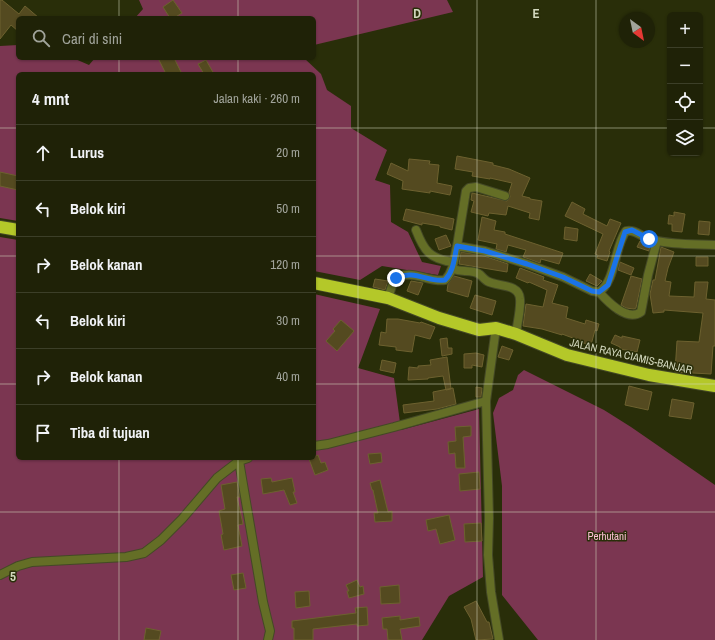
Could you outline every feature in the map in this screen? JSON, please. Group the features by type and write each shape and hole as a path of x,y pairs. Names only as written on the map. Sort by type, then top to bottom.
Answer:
{"highway":[{"path":"0,227 16,230"},
{"name":"JALAN RAYA CIAMIS-BANJAR","path":"316,283 388,298 439,318 479,330 496,328 516,334 567,356 649,375 715,386"}],"street":[{"path":"388,298 394,280 399,276 417,274 443,281 450,275 457,246 466,191 469,188 476,187 506,196"},
{"path":"416,230 428,253 436,258 453,266 460,272 472,271 479,273 487,281 513,288 517,292 520,299 516,334"},
{"path":"599,292 608,285 625,232 632,230 639,235 670,244 715,245"},
{"path":"457,246 485,251 563,277 592,291 599,292 614,307 627,314 634,315 641,312 648,275 657,241"},
{"path":"496,328 486,401 489,518 488,554 491,592 499,640"},
{"path":"316,446 394,427 486,401"},
{"path":"0,575 18,566 32,562 126,557 144,553 161,540 182,519 217,478 242,460"},
{"path":"239,461 263,602 270,631 268,640"}],"green space":[{"path":"139,0 447,0 453,12 316,45 316,16 137,16 143,9"},
{"path":"16,45 16,60 78,60 89,65 93,60 306,60 321,74 327,90 351,106 351,128 387,150 375,180 390,185 391,222 408,232 422,262 441,266 438,275 382,266 360,280 316,271 316,72 16,72 16,221 0,218 0,46"},
{"path":"0,237 16,240 16,460 316,460 316,294 380,309 358,368 394,378 401,430 479,409 483,577 449,596 422,640 0,640"},
{"name":"Perhutani","path":"524,370 604,410 715,485 715,640 538,640 502,595 502,486 493,413 499,398 513,390 518,375"}],"building":[{"path":"0,0 19,14 25,6 37,16 16,16 16,29 11,25 0,39"},
{"path":"173,0 182,13 177,16 169,16 163,7"},
{"path":"159,60 175,60 181,72 165,72"},
{"path":"206,60 213,72 203,72 198,64"},
{"path":"457,156 493,163 493,165 509,169 530,178 522,196 542,201 539,220 529,218 530,213 508,206 506,215 489,213 488,216 471,212 474,201 471,200 472,193 507,201 510,197 509,192 512,183 472,176 473,172 455,169"},
{"path":"409,159 430,161 429,164 439,165 437,183 452,186 450,195 430,191 430,193 402,189 403,181 387,174 391,163 408,171"},
{"path":"0,172 16,176 16,190 0,186"},
{"path":"572,202 585,209 583,214 607,226 610,219 621,223 609,251 607,261 597,258 598,255 595,254 603,234 565,216"},
{"path":"406,209 454,219 452,230 440,226 422,223 422,225 403,220"},
{"path":"674,212 685,214 682,232 672,231 672,224 668,224 669,215 674,216"},
{"path":"482,217 496,221 494,230 505,232 505,234 563,253 559,264 541,259 540,263 523,257 526,250 508,245 506,252 496,249 497,244 478,240"},
{"path":"699,221 710,222 709,235 698,234"},
{"path":"565,227 578,229 577,241 564,239"},
{"path":"446,235 451,246 439,250 435,239"},
{"path":"640,241 650,245 649,251 637,247"},
{"path":"661,247 674,252 665,281 671,282 669,296 694,297 695,282 708,282 706,299 715,300 715,346 713,346 711,374 675,372 677,341 699,342 703,313 664,310 664,312 653,313 650,294 653,280 655,280"},
{"path":"461,252 484,256 508,264 507,272 459,264"},
{"path":"696,257 708,257 708,266 696,266"},
{"path":"620,262 634,268 631,275 618,270"},
{"path":"520,268 544,277 543,280 558,285 552,303 568,307 566,318 585,324 586,320 599,324 597,331 595,330 591,345 562,334 523,326 526,304 543,307 547,290 516,278"},
{"path":"590,274 602,281 597,286 586,281"},
{"path":"454,276 472,281 468,297 447,291 448,284"},
{"path":"631,276 642,279 636,308 634,309 626,308 621,305"},
{"path":"375,279 388,281 385,290 373,287"},
{"path":"411,281 423,283 418,295 407,291"},
{"path":"475,295 496,301 492,315 470,308"},
{"path":"387,319 421,322 435,327 430,339 415,335 412,352 396,350 396,347 379,345 381,332 386,333"},
{"path":"341,320 354,331 337,351 326,341 335,331 333,329"},
{"path":"615,335 622,338 622,336 640,340 637,352 620,349 620,347 611,343"},
{"path":"447,338 448,348 452,348 452,354 442,356 440,339"},
{"path":"502,346 513,350 509,360 498,357"},
{"path":"476,353 484,355 482,367 472,365 472,368 464,368 464,354"},
{"path":"447,357 451,389 446,390 443,376 428,379 408,380 409,367 418,368 418,366 431,365 430,360"},
{"path":"382,360 396,363 394,373 380,370"},
{"path":"629,386 652,392 648,410 625,405"},
{"path":"476,387 482,388 481,397 476,397"},
{"path":"453,388 456,404 437,409 404,413 403,405 434,401 433,392"},
{"path":"672,399 694,403 691,419 669,416"},
{"path":"471,426 471,436 463,437 465,468 456,468 455,453 449,454 448,442 456,441 455,427"},
{"path":"381,453 382,462 370,464 368,454"},
{"path":"318,455 321,463 325,462 328,470 315,475 309,460 316,460 316,456"},
{"path":"479,472 480,489 460,491 459,474"},
{"path":"271,478 272,482 292,478 295,492 293,492 297,503 290,505 284,490 263,494 261,479"},
{"path":"380,480 388,512 392,511 392,521 375,522 374,513 378,513 370,483"},
{"path":"237,482 240,497 237,497 243,524 238,525 242,546 224,550 219,511 225,509 221,485"},
{"path":"449,515 455,540 440,544 436,529 428,531 426,520"},
{"path":"481,523 482,541 465,542 464,524"},
{"path":"243,573 246,588 234,590 231,575"},
{"path":"357,580 360,587 363,586 364,594 349,598 347,591 349,591 346,585"},
{"path":"399,585 400,603 381,604 380,587"},
{"path":"309,591 310,606 296,608 295,592"},
{"path":"476,601 487,622 489,622 493,639 476,640 471,619 464,607"},
{"path":"367,607 368,625 357,626 357,624 313,629 313,640 294,640 294,628 292,628 292,621 356,613 355,608"},
{"path":"400,616 400,620 419,617 420,626 400,629 402,640 388,640 387,629 383,629 382,618"},
{"path":"146,628 161,631 159,640 144,640"}],"route":[{"path":"396,278 399,276 417,274 428,278 443,281 445,280 453,269 457,246 485,251 527,264 563,277 592,291 599,292 608,285 617,252 625,232 627,230 632,230 649,239"}]}
